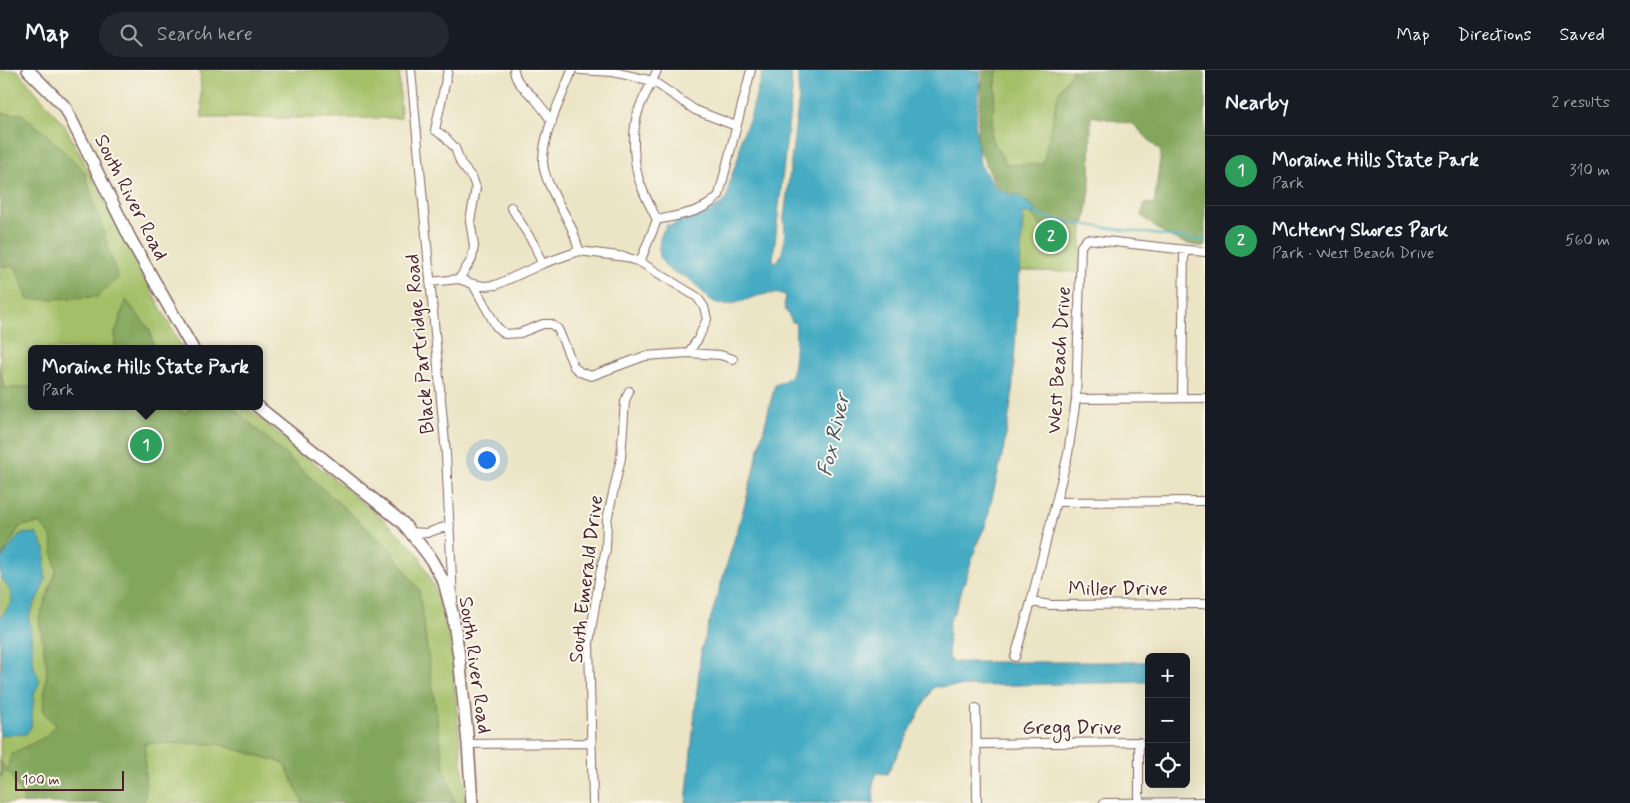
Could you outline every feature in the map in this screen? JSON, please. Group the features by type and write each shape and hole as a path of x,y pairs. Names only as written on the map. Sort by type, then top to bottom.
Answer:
{"street":[{"name":"South River Road","path":"28,70 65,107 130,240 191,345"},
{"name":"Black Partridge Road","path":"411,70 446,454 453,616"},
{"path":"435,130 448,70"},
{"path":"514,70 514,75 520,84 533,97 552,122"},
{"path":"572,70 547,138 543,163 548,178 573,230 579,251"},
{"path":"580,70 613,72 653,81 695,110 736,126"},
{"path":"640,262 657,220 641,187 637,173 634,148 635,124 638,110 657,70"},
{"path":"657,220 704,208 719,195 751,70"},
{"path":"417,131 435,130 445,137 455,148 461,164 473,178 476,188 470,221 474,246 472,259 459,279"},
{"path":"511,207 535,246 542,264"},
{"name":"West Beach Drive","path":"1015,657 1032,602 1068,454 1076,399 1081,246 1087,239 1205,252"},
{"path":"1182,398 1184,250"},
{"path":"430,282 459,279 484,286 496,285 542,264 579,251 626,257 640,262 697,297 704,307 707,319 698,340 688,353"},
{"path":"473,284 496,326 505,334 520,334 543,324 551,324 558,328 574,367 591,376 645,356 688,353 720,355 733,359"},
{"name":"South Emerald Drive","path":"594,803 589,643 606,549 607,520 621,458 625,401 629,391"},
{"path":"1076,399 1205,398"},
{"name":"South River Road","path":"262,410 403,523 430,556 444,582 453,616 468,744 472,803"},
{"path":"1057,502 1205,501"},
{"path":"410,532 427,533 450,525"},
{"name":"Miller Drive","path":"1032,602 1051,605 1205,604"},
{"path":"976,708 977,803"},
{"name":"Gregg Drive","path":"976,744 1139,742 1139,802"},
{"path":"468,744 591,743"},
{"path":"1104,803 1205,802"}],"green space":[{"path":"0,70 17,70 65,126 181,345 28,345 28,410 250,410 383,519 417,552 436,591 450,641 466,803 0,803"},
{"path":"200,70 399,70 401,118 202,118"},
{"path":"983,70 997,70 991,138 1007,165 1043,164 1058,94 1073,70 1198,70 1205,73 1205,247 1187,244 1170,237 1141,215 1145,204 1154,203 1161,152 1133,124 1091,116 1090,190 1085,222 1057,225 1047,234 1035,218 1035,208 1013,195 998,190 976,143"},
{"path":"997,70 1073,70 1058,94 1043,165 1006,165 991,138"},
{"path":"0,113 22,114 45,133 84,171 118,278 97,297 28,300 16,267 0,266"},
{"path":"1028,213 1042,218 1082,226 1080,272 1019,271 1023,215"},
{"path":"126,300 150,330 153,345 115,345 115,334"},
{"path":"0,365 4,388 28,387 28,410 180,410 186,414 188,410 235,410 391,550 419,590 444,769 455,803 303,803 284,763 217,744 145,743 145,799 142,803 23,803 24,798 8,771 0,777 0,761 7,770 11,754 45,737 56,725 43,712 47,670 39,618 56,571 51,536 40,523 20,526 0,560"}],"water":[{"name":"Fox River","path":"763,70 791,70 792,91 773,260 775,262 781,255 784,242 784,218 799,97 797,70 981,70 975,126 980,164 995,187 1012,195 1016,194 1035,208 1034,216 1028,213 1023,215 1012,397 1004,447 986,525 978,541 956,608 949,622 948,659 954,662 1145,662 1145,682 933,687 887,774 877,773 873,783 874,803 686,803 701,650 745,504 775,385 784,381 792,373 796,322 792,322 786,310 784,294 764,294 736,303 716,303 707,297 688,278 671,271 662,260 659,248 661,235 668,224 670,226 689,217 710,212 726,200 731,177 739,155 741,138 750,118"},
{"path":"36,533 45,549 45,581 29,616 34,667 40,681 34,694 31,727 26,734 1,735 0,737 0,671 2,664 0,656 0,618 12,602 10,590 0,576 0,560 20,534"}],"waterway":[{"path":"1033,212 1045,217 1073,223 1205,241"}],"place":[{"name":"McHenry Shores Park","path":"1051,236"},
{"name":"Moraine Hills State Park","path":"146,445"}]}
